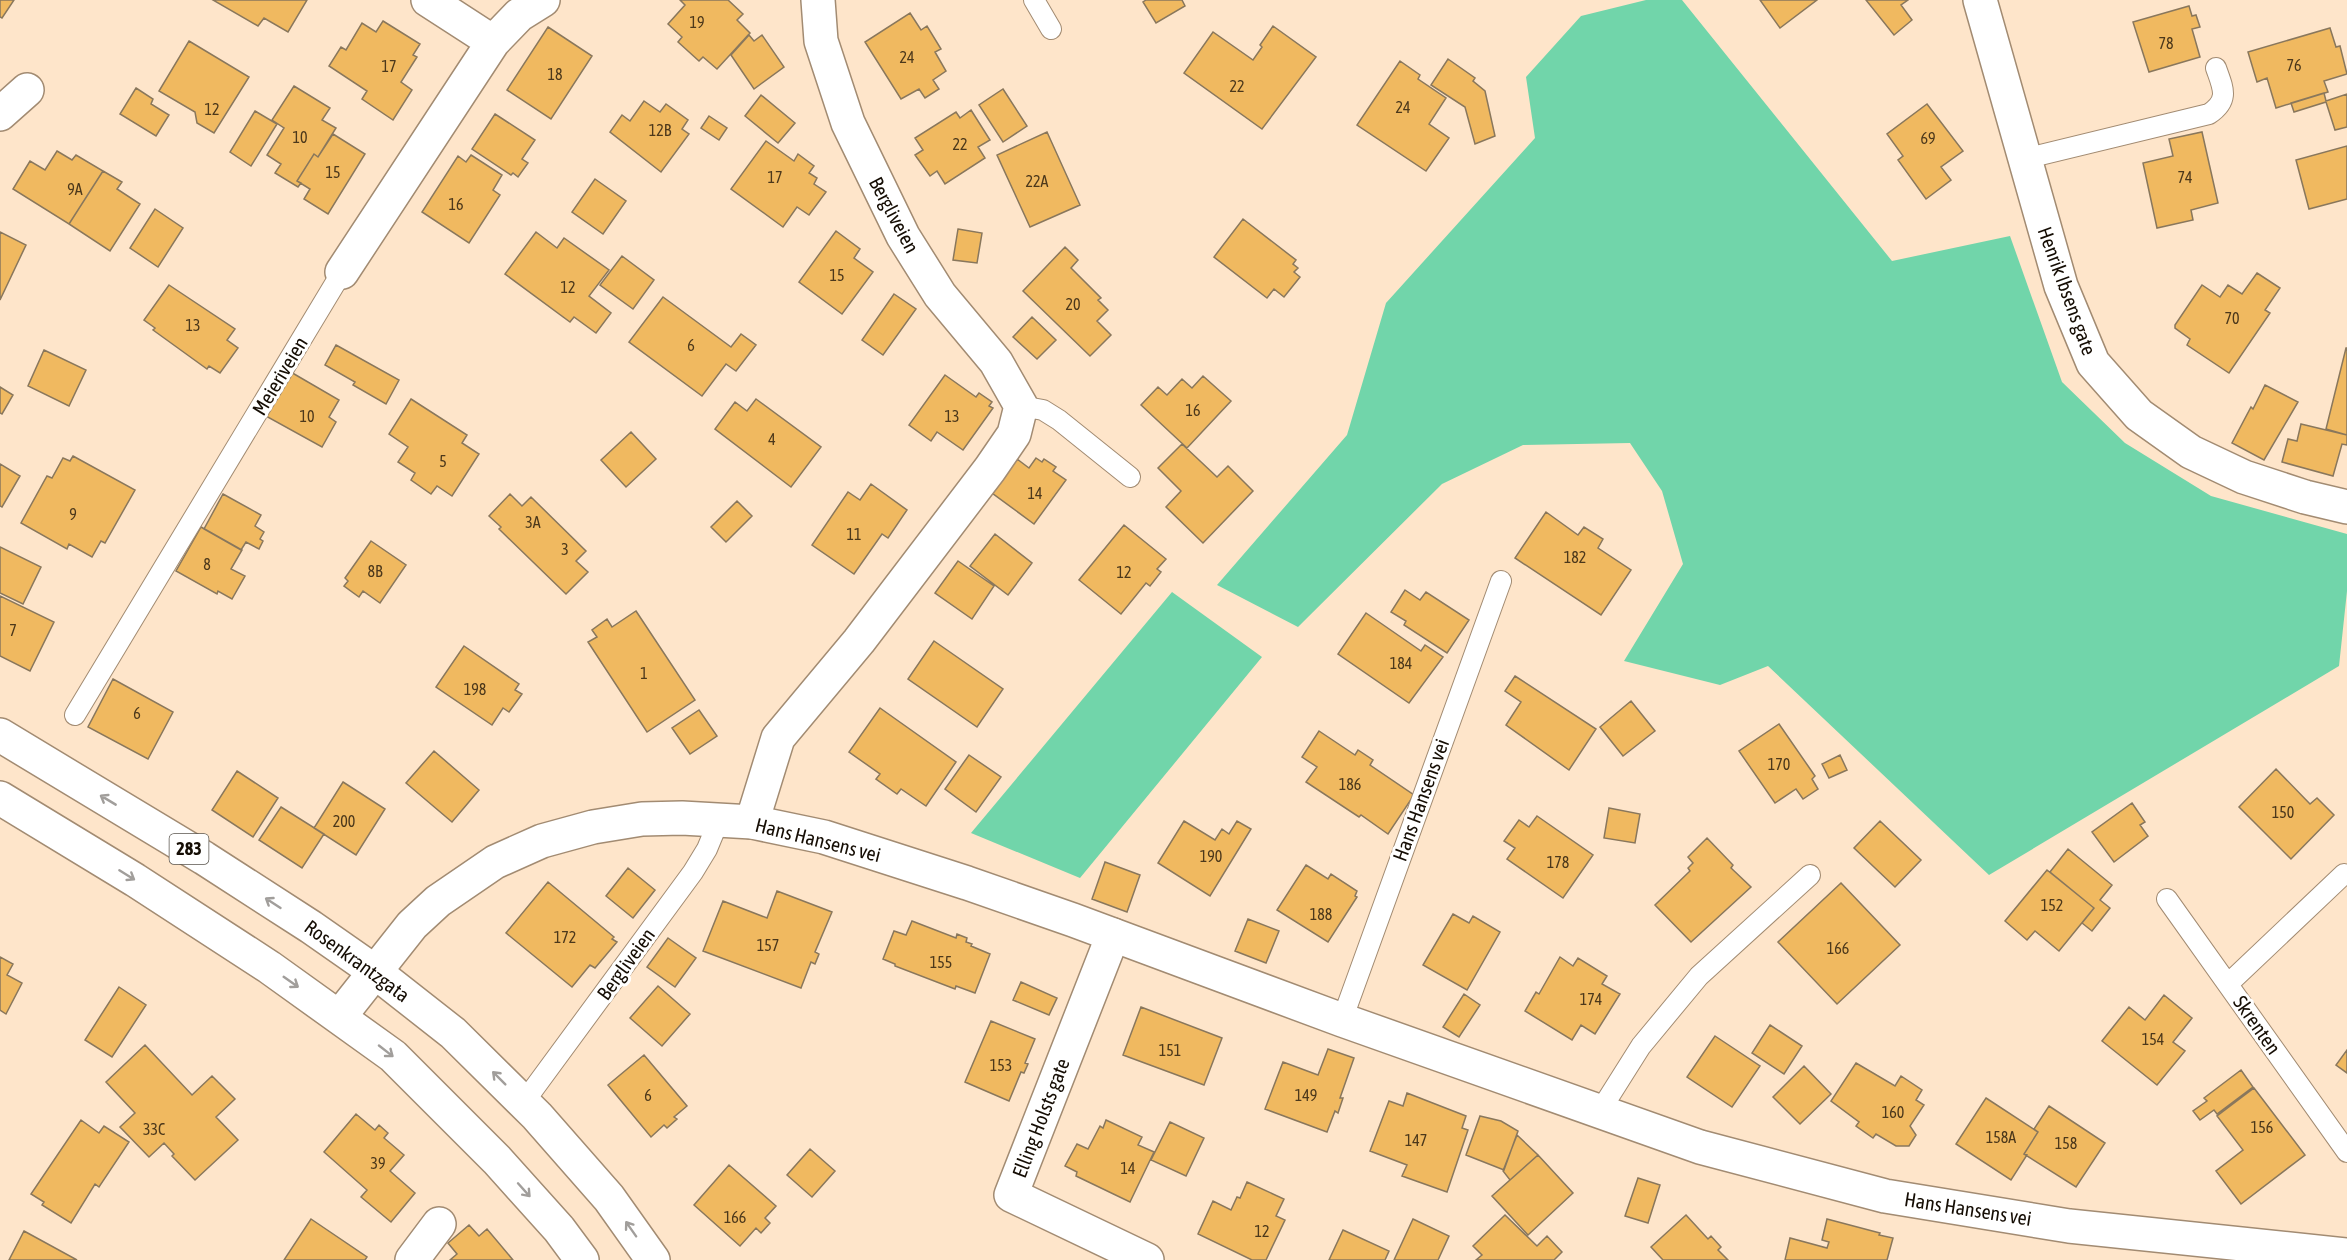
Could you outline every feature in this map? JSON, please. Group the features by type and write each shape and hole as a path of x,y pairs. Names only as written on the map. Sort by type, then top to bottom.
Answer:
{"main road":[{"path":"428,0 493,42"},
{"name":"Meieriveien","path":"342,272 493,42 519,15 543,0"},
{"name":"Bergliveien","path":"818,0 821,41 848,123 903,237 940,295 996,362 1021,405"},
{"name":"Henrik Ibsens gate","path":"1980,0 2061,286 2093,363 2139,415 2191,452 2244,477 2305,497 2347,507"},
{"path":"0,114 27,90"},
{"path":"752,822 778,738 859,641 990,469 1014,434 1021,405"},
{"name":"Rosenkrantzgata","path":"0,735 204,858 374,971 453,1033 524,1102 609,1198 653,1260"},
{"path":"0,798 145,886 269,967 393,1056 559,1229 582,1260"},
{"name":"Hans Hansens vei","path":"340,1016 412,925 438,900 495,862 542,841 593,827 642,819 752,822 824,837 967,883 1342,1020 1700,1147 1884,1196 2069,1226 2347,1255"},
{"name":"Elling Holsts gate","path":"1113,935 1011,1195 1147,1260"},
{"path":"412,1260 439,1224"}],"lane":[{"path":"1034,0 1051,29"},
{"path":"2024,159 2209,114 2222,103 2224,92 2216,68"},
{"name":"Meieriveien","path":"75,715 342,272"},
{"path":"1021,405 1043,410 1059,420 1130,477"},
{"name":"Hans Hansens vei","path":"1342,1020 1501,581"},
{"name":"Bergliveien","path":"524,1102 693,872 707,849 719,820"},
{"path":"2228,984 2344,874"},
{"path":"1600,1111 1641,1046 1692,984 1728,948 1810,875"},
{"name":"Skrenten","path":"2167,899 2347,1152"}],"green space":[{"path":"1646,0 1682,0 1892,261 2010,236 2062,382 2125,443 2211,496 2347,534 2347,591 2339,666 1989,875 1768,666 1720,685 1624,661 1683,564 1662,491 1630,443 1523,445 1442,484 1298,627 1217,585 1347,435 1386,303 1535,138 1526,77 1581,16"},
{"path":"1172,592 1262,657 1080,878 971,833"}],"building":[{"path":"0,0 14,0 2,18 0,17"},
{"path":"213,0 307,0 288,32 264,18 258,26"},
{"path":"680,0 728,0 743,14 737,20 750,33 717,69 703,57 699,61 678,42 682,37 668,24 685,5"},
{"path":"1146,0 1182,0 1185,6 1156,23 1143,2"},
{"path":"1760,0 1817,0 1780,28"},
{"path":"1866,0 1908,0 1901,5 1912,20 1894,35"},
{"path":"2189,6 2192,16 2196,15 2200,27 2192,29 2200,57 2149,72 2133,22"},
{"path":"910,13 921,30 927,26 941,49 935,52 946,71 933,80 939,89 925,98 919,89 901,99 865,42"},
{"path":"383,21 420,44 413,55 417,57 401,82 412,90 393,120 362,99 367,91 329,66 341,47 346,50 362,23 376,32"},
{"path":"1273,26 1316,57 1262,129 1184,73 1213,32 1253,60"},
{"path":"548,27 592,56 551,119 507,90"},
{"path":"2330,28 2336,47 2340,46 2347,74 2324,81 2328,92 2276,108 2267,78 2257,82 2248,52"},
{"path":"749,35 754,41 762,35 784,67 754,89 731,55"},
{"path":"189,41 249,77 214,133 197,123 195,112 159,91"},
{"path":"1448,59 1475,78 1473,81 1485,91 1495,136 1475,144 1465,107 1431,85"},
{"path":"1400,61 1420,75 1418,79 1446,98 1429,124 1449,138 1426,171 1357,125"},
{"path":"294,86 330,108 322,120 336,128 318,157 314,154 297,181 301,183 298,187 275,173 281,164 267,155 284,128 272,120"},
{"path":"136,88 153,99 151,104 169,115 156,136 120,114"},
{"path":"1003,89 1027,126 1003,142 979,105"},
{"path":"2324,93 2326,101 2347,94 2347,127 2335,130 2326,102 2294,112 2291,103"},
{"path":"761,95 795,123 778,143 745,116"},
{"path":"644,101 660,112 666,104 688,120 682,129 689,134 661,172 610,132 622,115 630,121"},
{"path":"1927,104 1963,151 1941,167 1951,180 1926,199 1898,160 1903,156 1887,134"},
{"path":"971,110 990,140 978,147 985,158 945,184 937,171 930,176 915,155 923,150 915,138 956,112 960,118"},
{"path":"255,111 277,124 251,166 230,152"},
{"path":"495,114 535,140 522,159 528,163 518,177 513,173 511,175 472,149"},
{"path":"709,116 727,128 719,140 701,128"},
{"path":"1047,132 1080,205 1030,227 997,155"},
{"path":"2202,132 2218,203 2191,210 2193,220 2157,228 2143,163 2173,156 2169,139"},
{"path":"333,134 365,154 328,214 304,199 310,189 297,181 314,154 318,157"},
{"path":"766,141 794,161 798,154 814,166 809,173 817,178 814,184 826,192 809,215 797,207 783,227 731,189"},
{"path":"2347,146 2347,199 2309,209 2296,160"},
{"path":"57,151 72,160 76,155 103,171 69,224 13,189 30,161 45,170"},
{"path":"471,155 502,175 493,190 500,195 469,243 422,212 458,156 466,162"},
{"path":"103,171 122,182 117,189 140,204 110,251 69,224"},
{"path":"595,179 626,201 603,234 572,212"},
{"path":"155,209 183,228 158,267 130,248"},
{"path":"1243,219 1296,260 1293,264 1298,268 1294,272 1300,277 1284,297 1274,289 1267,298 1214,257"},
{"path":"958,229 982,233 977,263 953,260"},
{"path":"836,231 860,249 854,258 873,272 842,314 799,282"},
{"path":"0,232 26,245 0,300"},
{"path":"536,232 557,248 564,238 609,270 589,296 611,313 596,333 574,317 570,322 505,274"},
{"path":"1065,247 1078,260 1071,268 1101,298 1098,300 1108,310 1097,321 1111,335 1090,356 1023,291"},
{"path":"622,256 654,280 633,309 600,285"},
{"path":"2257,273 2280,288 2265,310 2270,313 2229,373 2187,345 2190,339 2175,328 2175,325 2202,285 2220,297 2228,285 2242,294"},
{"path":"169,285 235,329 227,340 238,348 220,373 209,366 207,369 153,330 155,328 144,320"},
{"path":"894,294 916,309 883,355 862,340"},
{"path":"663,297 731,347 741,334 756,345 736,371 726,364 702,396 629,342"},
{"path":"1032,317 1056,340 1037,359 1013,337"},
{"path":"336,345 399,380 386,404 353,385 355,382 325,365"},
{"path":"2347,348 2347,435 2326,429"},
{"path":"44,350 86,370 69,406 28,386"},
{"path":"289,371 339,400 329,417 336,422 322,447 264,415"},
{"path":"945,375 976,397 979,393 992,402 989,406 993,408 963,450 937,432 931,441 909,425"},
{"path":"1203,376 1231,401 1187,448 1141,405 1158,387 1167,395 1182,379 1192,388"},
{"path":"2265,385 2298,402 2264,460 2232,443"},
{"path":"0,387 13,395 2,414 0,413"},
{"path":"411,399 467,435 462,443 479,454 452,496 437,486 431,494 411,480 415,473 398,462 408,447 389,434"},
{"path":"756,399 821,447 791,487 715,429 735,402 747,411"},
{"path":"2301,424 2347,435 2347,445 2342,444 2333,476 2282,462 2288,439 2297,441"},
{"path":"631,432 656,459 626,487 601,460"},
{"path":"1182,444 1217,477 1228,466 1253,491 1203,543 1166,507 1181,491 1158,468"},
{"path":"73,456 135,490 105,543 101,541 92,557 69,544 67,549 21,523 47,476 52,478 63,458 70,461"},
{"path":"1036,458 1042,462 1044,459 1056,467 1053,471 1066,480 1034,524 992,493 1017,459 1029,468"},
{"path":"0,464 20,476 2,507 0,506"},
{"path":"871,484 907,510 888,538 882,534 854,574 812,545 848,492 860,500"},
{"path":"223,494 261,515 255,526 264,532 260,539 263,541 259,549 246,542 241,550 204,529"},
{"path":"510,494 522,506 531,497 586,551 576,561 588,572 566,594 499,529 501,527 489,516"},
{"path":"737,501 752,516 726,542 711,527"},
{"path":"1546,512 1578,535 1584,527 1603,539 1598,548 1631,570 1601,615 1515,558"},
{"path":"1124,525 1166,559 1157,569 1161,572 1150,586 1146,583 1121,614 1079,580"},
{"path":"201,527 242,550 231,569 245,576 232,599 218,591 217,594 176,571"},
{"path":"995,534 1032,563 1008,595 970,566"},
{"path":"371,541 406,565 380,603 363,591 359,597 344,586 348,581 345,578"},
{"path":"0,547 41,567 23,604 0,593"},
{"path":"958,561 994,586 972,619 935,593"},
{"path":"1405,590 1420,600 1426,592 1469,620 1447,653 1404,625 1406,621 1391,612"},
{"path":"0,596 54,622 30,671 0,656"},
{"path":"636,611 695,700 647,732 588,642 597,637 592,630 607,619 612,627"},
{"path":"1366,613 1421,651 1425,645 1443,657 1409,703 1338,654"},
{"path":"934,641 1003,689 977,727 908,679"},
{"path":"464,646 519,684 515,690 522,694 509,712 503,708 492,725 436,687"},
{"path":"1515,676 1596,729 1569,770 1506,725 1521,702 1505,691"},
{"path":"113,679 173,712 148,759 88,727"},
{"path":"1631,701 1655,731 1623,756 1600,727"},
{"path":"880,708 956,762 926,806 901,789 897,794 876,779 880,774 849,752"},
{"path":"699,710 717,736 690,754 672,728"},
{"path":"1779,724 1815,776 1812,779 1818,789 1803,799 1796,789 1775,803 1739,751"},
{"path":"1319,731 1355,755 1358,750 1373,760 1370,765 1414,795 1388,834 1306,782 1317,767 1302,757"},
{"path":"434,751 479,790 452,822 406,783"},
{"path":"969,755 1001,777 976,812 945,789"},
{"path":"1840,755 1847,770 1829,778 1822,764"},
{"path":"2276,769 2310,804 2317,798 2334,815 2291,859 2239,807"},
{"path":"237,771 278,798 253,837 212,810"},
{"path":"343,782 385,809 356,855 314,828"},
{"path":"2132,803 2145,822 2140,825 2148,836 2114,862 2092,832"},
{"path":"281,807 324,834 302,868 259,840"},
{"path":"1609,808 1640,814 1635,843 1604,838"},
{"path":"1537,816 1593,855 1563,898 1507,859 1515,848 1504,841 1519,820 1529,827"},
{"path":"1184,821 1215,840 1222,829 1229,834 1237,821 1251,829 1210,896 1158,863"},
{"path":"1880,821 1921,860 1895,887 1854,848"},
{"path":"1707,838 1733,865 1731,868 1751,887 1691,942 1655,905 1690,871 1688,868 1693,863 1688,857"},
{"path":"2068,849 2112,885 2100,900 2110,908 2092,931 2082,923 2094,908 2050,872"},
{"path":"1105,862 1140,875 1127,912 1092,899"},
{"path":"1306,865 1328,879 1331,874 1357,891 1355,896 1357,897 1328,942 1277,910"},
{"path":"628,868 655,890 633,918 606,896"},
{"path":"2047,870 2094,908 2059,951 2035,931 2027,940 2005,921"},
{"path":"548,882 614,937 612,939 617,942 595,968 590,965 572,987 506,933"},
{"path":"1841,883 1900,945 1837,1004 1778,942"},
{"path":"777,891 832,912 815,952 819,954 815,964 811,962 801,988 703,951 723,901 767,918"},
{"path":"1453,914 1469,923 1473,916 1500,932 1467,990 1423,965"},
{"path":"1248,919 1279,931 1266,963 1235,951"},
{"path":"912,921 956,938 957,934 967,938 966,942 972,944 971,946 990,954 975,993 956,986 955,989 895,966 883,959 894,931 906,935"},
{"path":"668,938 696,958 675,987 647,967"},
{"path":"0,957 13,964 7,975 22,983 6,1014 0,1010"},
{"path":"1560,957 1573,966 1578,958 1607,976 1602,984 1620,994 1595,1034 1581,1025 1572,1040 1525,1011 1536,992 1539,994"},
{"path":"1021,982 1057,998 1049,1015 1013,1000"},
{"path":"658,986 690,1014 662,1046 630,1018"},
{"path":"119,987 146,1005 112,1057 85,1040"},
{"path":"1464,994 1480,1005 1459,1037 1443,1027"},
{"path":"2164,995 2192,1018 2173,1042 2185,1051 2157,1085 2102,1041 2129,1007 2145,1020"},
{"path":"1141,1007 1222,1038 1204,1085 1123,1055"},
{"path":"991,1021 1035,1039 1025,1063 1028,1064 1024,1073 1021,1072 1009,1101 965,1082"},
{"path":"1770,1025 1802,1046 1784,1074 1752,1053"},
{"path":"1715,1036 1760,1066 1732,1107 1687,1077"},
{"path":"145,1045 192,1095 212,1076 235,1099 216,1117 238,1140 195,1180 172,1156 174,1154 164,1143 149,1157 120,1127 135,1113 106,1082"},
{"path":"1328,1049 1354,1058 1340,1098 1343,1098 1338,1113 1335,1111 1327,1132 1265,1109 1283,1062 1318,1075"},
{"path":"2347,1050 2347,1073 2336,1065"},
{"path":"644,1055 687,1106 674,1117 677,1119 667,1128 664,1125 651,1137 608,1085"},
{"path":"1856,1063 1895,1086 1901,1076 1922,1090 1916,1100 1924,1105 1910,1126 1916,1135 1909,1146 1896,1146 1876,1134 1873,1138 1856,1126 1859,1122 1831,1101"},
{"path":"1804,1066 1831,1094 1800,1124 1773,1097"},
{"path":"2241,1070 2253,1087 2217,1114 2214,1110 2200,1120 2193,1111 2207,1101 2204,1098"},
{"path":"2254,1088 2305,1155 2241,1204 2216,1171 2243,1150 2217,1116"},
{"path":"1407,1093 1466,1116 1462,1128 1468,1130 1447,1192 1402,1176 1407,1165 1370,1151 1389,1101 1403,1106"},
{"path":"1986,1098 2038,1132 2011,1180 1956,1144"},
{"path":"2049,1106 2105,1143 2076,1187 2024,1154 2038,1132 2034,1129"},
{"path":"356,1114 375,1130 379,1125 388,1133 384,1138 404,1155 390,1171 415,1193 391,1222 361,1197 367,1190 324,1152"},
{"path":"1480,1116 1501,1121 1518,1131 1504,1170 1466,1155"},
{"path":"81,1120 99,1133 104,1126 129,1142 99,1187 95,1184 71,1223 42,1205 44,1202 31,1194"},
{"path":"1106,1120 1142,1137 1138,1145 1154,1152 1130,1202 1076,1176 1077,1172 1065,1166 1077,1144 1088,1149 1100,1126 1103,1128"},
{"path":"1170,1122 1204,1138 1186,1176 1151,1160"},
{"path":"1517,1135 1538,1155 1510,1180 1503,1171"},
{"path":"810,1149 835,1171 812,1197 787,1175"},
{"path":"1538,1155 1573,1193 1528,1235 1492,1196"},
{"path":"729,1165 776,1206 765,1218 770,1223 761,1233 756,1228 740,1246 694,1205"},
{"path":"1638,1178 1660,1185 1648,1223 1625,1216"},
{"path":"1247,1182 1284,1199 1276,1216 1285,1220 1266,1260 1252,1260 1198,1234 1213,1201 1231,1210 1237,1197 1240,1198"},
{"path":"1505,1215 1537,1246 1547,1236 1562,1252 1554,1260 1476,1260 1482,1255 1473,1246"},
{"path":"1686,1215 1708,1239 1711,1236 1721,1247 1718,1250 1728,1260 1663,1260 1651,1247"},
{"path":"311,1219 367,1257 365,1260 284,1260"},
{"path":"1413,1219 1449,1236 1438,1260 1394,1260"},
{"path":"1827,1219 1893,1238 1887,1260 1785,1260 1790,1238 1827,1248 1829,1242 1822,1240"},
{"path":"469,1225 479,1236 487,1229 513,1260 450,1260 457,1254 448,1243"},
{"path":"1343,1230 1389,1251 1385,1260 1329,1260"},
{"path":"24,1231 77,1260 9,1260"}]}
